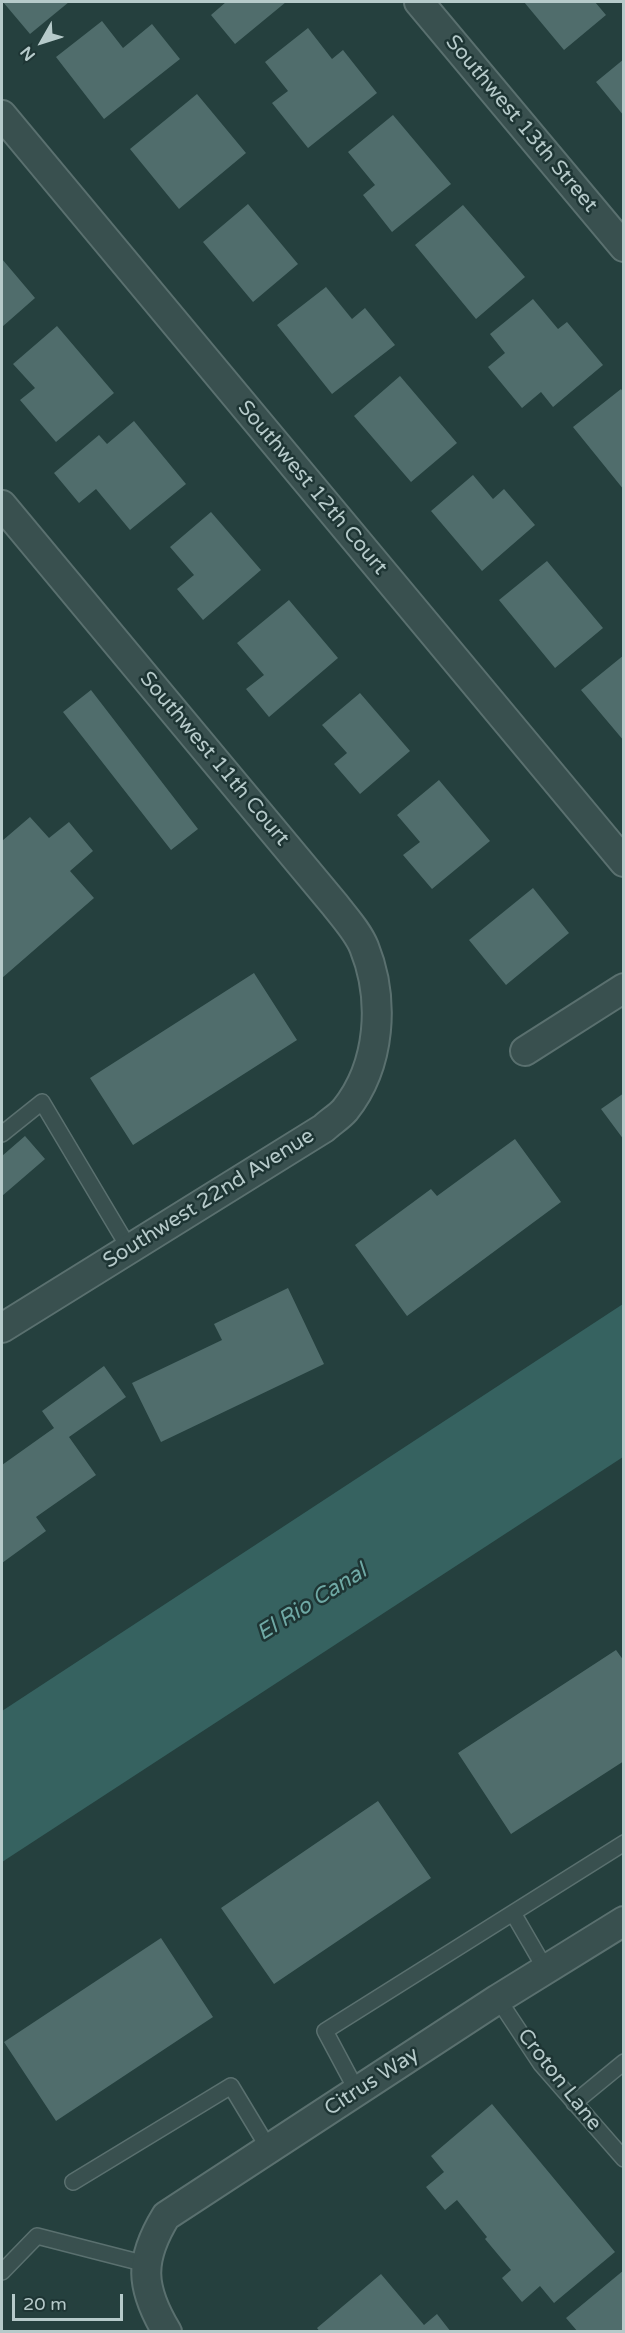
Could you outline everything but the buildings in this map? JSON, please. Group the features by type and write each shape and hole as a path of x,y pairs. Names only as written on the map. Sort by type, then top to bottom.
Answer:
{"street":[{"name":"Southwest 13th Street","path":"419,2 624,247"},
{"name":"Southwest 12th Court","path":"2,115 624,862"},
{"name":"Southwest 11th Court","path":"2,504 335,905 363,944 375,977 378,1006 375,1036"},
{"path":"525,1051 624,988"},
{"name":"Southwest 22nd Avenue","path":"2,1328 324,1128 344,1110 358,1087 369,1061 375,1036"},
{"name":"Citrus Way","path":"146,2264 152,2238 166,2216 498,1999 624,1921"},
{"path":"146,2264 147,2290 158,2316 168,2331"}],"lane":[{"path":"2,1134 42,1102 129,1248"},
{"path":"357,2091 325,2031 624,1843"},
{"path":"513,1913 546,1970"},
{"name":"Croton Lane","path":"498,1999 541,2064 624,2159"},
{"path":"574,2103 624,2062"},
{"path":"73,2182 231,2086 269,2149"},
{"path":"2,2272 37,2236 146,2264"}],"water":[{"name":"El Rio Canal","path":"623,1304 623,1457 2,1862 2,1711"}]}
